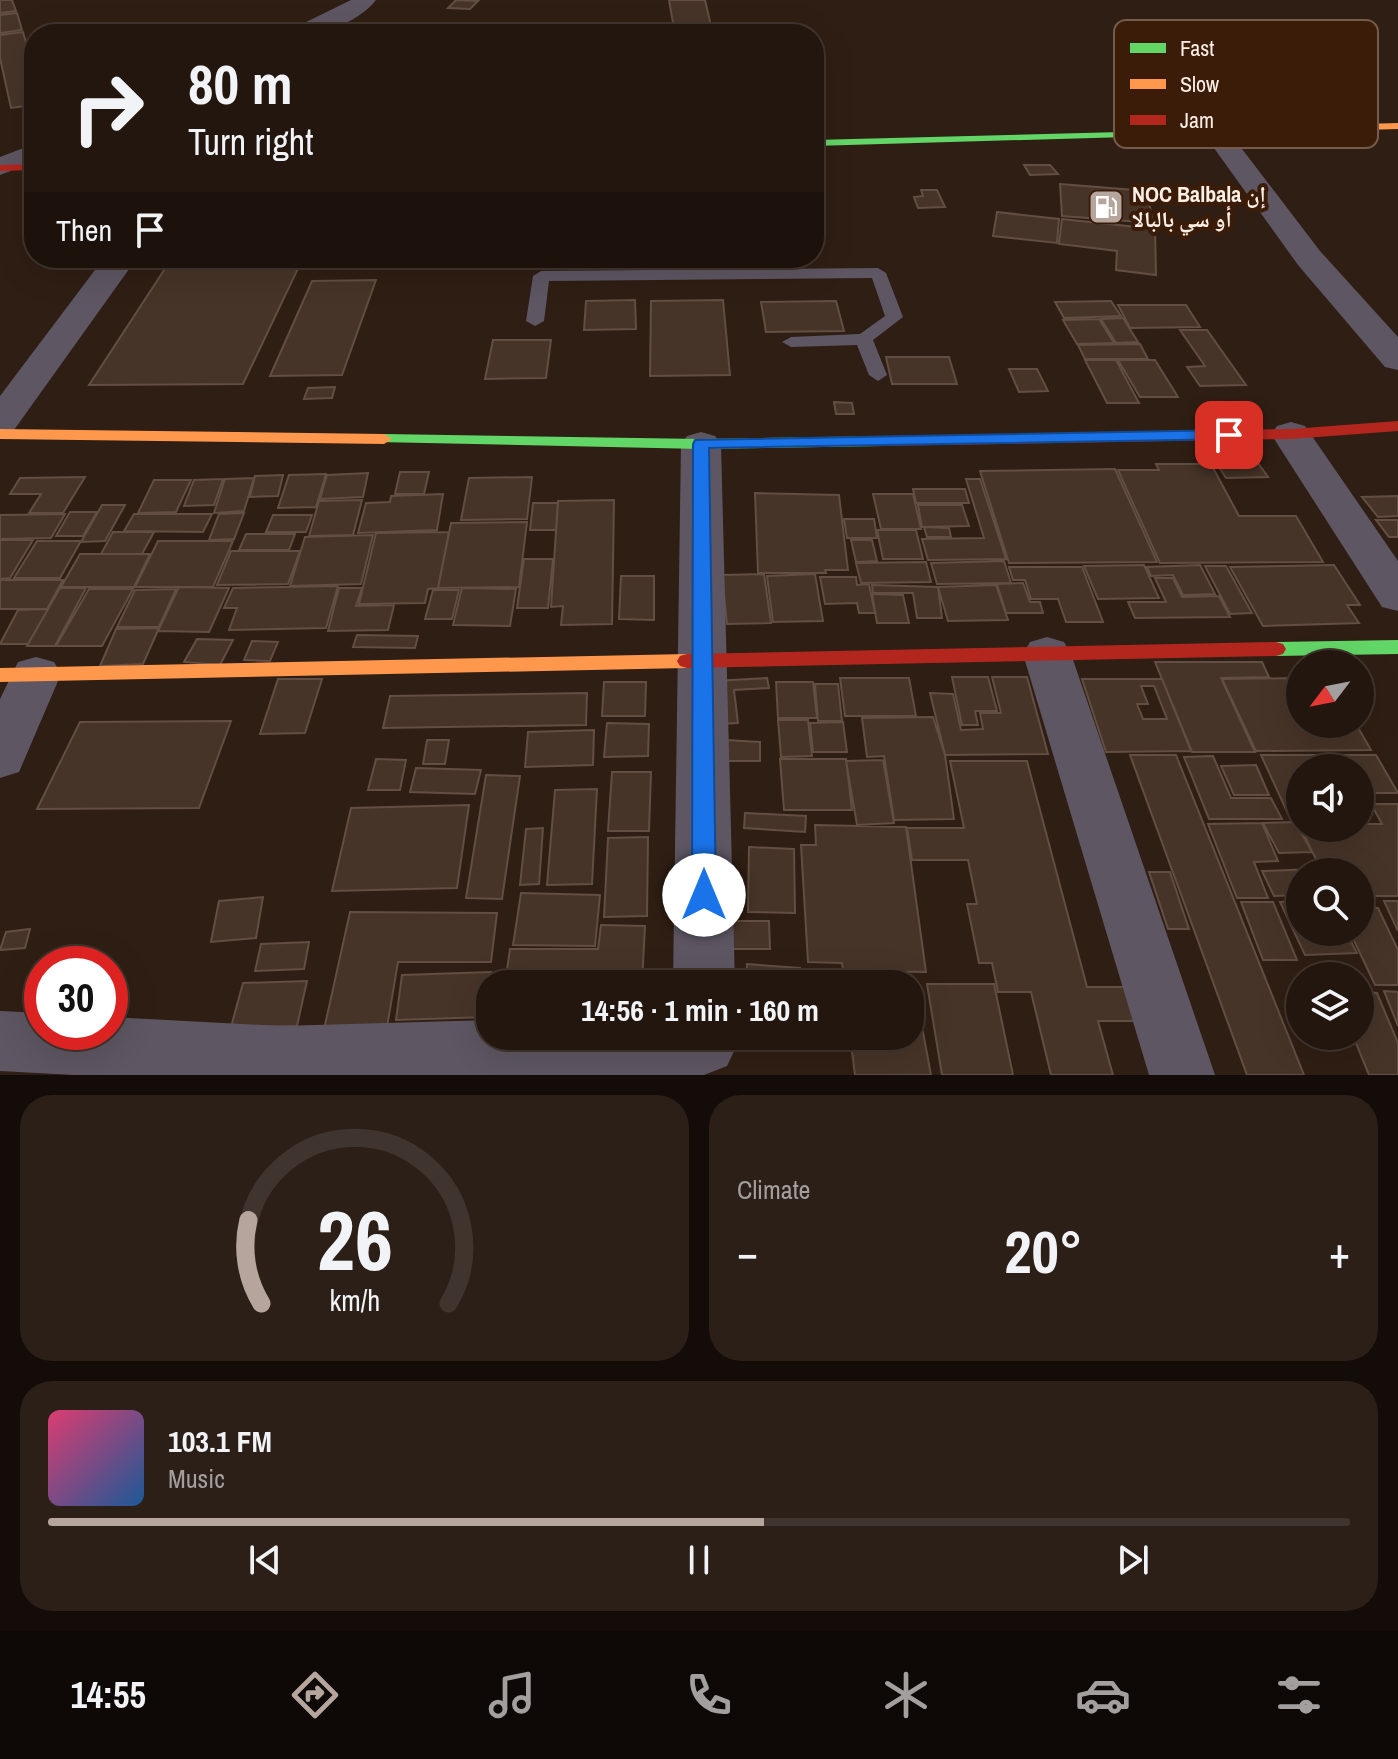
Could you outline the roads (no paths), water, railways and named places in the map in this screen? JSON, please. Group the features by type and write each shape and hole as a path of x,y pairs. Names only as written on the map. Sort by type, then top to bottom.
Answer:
{"street":[{"path":"323,24 365,0"},
{"path":"1378,126 1398,126"},
{"path":"824,143 1114,133"},
{"path":"1227,148 1309,258 1398,359"},
{"path":"0,168 24,157"},
{"path":"0,168 24,167"},
{"path":"0,422 114,268"},
{"path":"0,434 701,444 1291,434 1398,426"},
{"path":"1291,434 1398,596"},
{"path":"701,444 705,970"},
{"path":"0,758 18,675 1398,647"},
{"path":"1047,654 1182,1075"},
{"path":"0,1041 278,1065 492,1050"}],"lane":[{"path":"535,321 541,268"},
{"path":"597,268 878,273 894,317 864,339 791,342"},
{"path":"864,339 878,375"}],"place":[{"name":"NOC Balbala إن أو سي بالبالا","path":"1106,207"}]}
